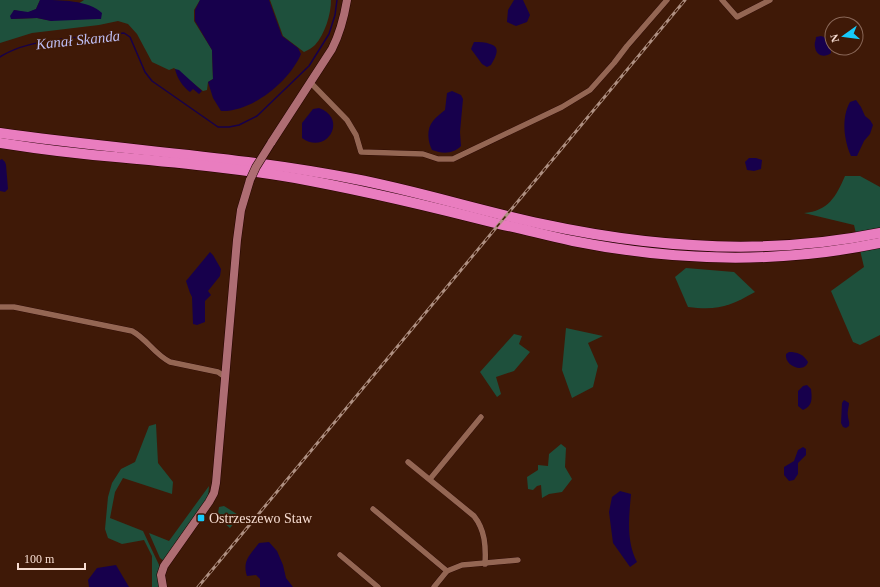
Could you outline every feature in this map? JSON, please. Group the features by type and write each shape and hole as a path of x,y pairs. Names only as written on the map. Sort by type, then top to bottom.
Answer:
{"highway":[{"path":"0,133 48,140 181,153 317,172 364,181 541,224 636,241 691,246 829,251 880,243"},
{"path":"0,143 74,153 188,164 303,179 399,199 571,241 683,256 761,257 785,250 828,241 880,233"}],"street":[{"path":"163,587 161,575 164,566 214,493 241,210 250,180 256,167 311,83 340,34 346,0"},
{"path":"311,83 348,120 356,135 361,152 423,154 438,159 453,159 562,107 590,90 614,64 627,46 667,0"},
{"path":"722,0 737,17 770,0"},
{"path":"0,307 14,307 132,331 144,339 163,359 170,362 218,372 225,377"},
{"path":"430,479 480,417"},
{"path":"408,462 474,516 480,524 486,551 485,564"},
{"path":"373,509 447,571"},
{"path":"340,555 378,587"},
{"path":"434,587 447,571 462,565 518,560"}],"green space":[{"path":"0,0 40,0 36,9 28,13 14,10 11,19 37,18 52,21 84,0 200,0 194,10 194,21 212,50 213,79 208,82 207,90 203,91 174,68 169,70 152,62 137,34 128,24 118,21 99,25 32,33 0,43"},
{"path":"270,0 331,0 327,24 315,45 304,52 283,36"},
{"path":"845,176 860,176 880,187 880,335 860,345 853,342 831,291 864,267 854,225 804,213 812,212 830,202"},
{"path":"686,268 734,272 755,292 731,304 716,308 688,307 675,277"},
{"path":"566,328 603,336 588,343 598,366 593,387 572,398 562,370"},
{"path":"514,334 522,336 519,344 530,352 514,371 496,377 501,394 497,397 480,372"},
{"path":"156,424 158,463 173,482 172,494 123,478 115,492 110,518 143,531 160,567 160,587 152,587 152,556 144,540 122,544 108,538 105,529 108,497 112,483 121,469 135,462 149,426"},
{"path":"561,444 566,448 565,467 572,479 562,492 549,494 542,498 541,485 537,486 533,490 528,489 527,477 538,470 538,465 548,466 549,454"},
{"path":"209,486 208,498 164,561 160,558 149,533 169,541"},
{"path":"224,506 240,516 230,528 224,523 225,519 218,513 219,507"}],"shaded area":[{"path":"40,0 56,0 90,5 102,13 101,19 51,21 37,18 11,19 10,16 14,10 28,12 36,9"},
{"path":"200,0 269,0 282,36 298,48 301,54 288,75 279,85 257,101 233,110 221,111 213,98 208,82 213,79 212,50 195,21 195,10"},
{"path":"514,0 523,0 530,15 527,22 516,26 507,22 508,10"},
{"path":"816,37 824,37 824,56 819,54 816,50"},
{"path":"474,42 494,45 497,50 491,65 487,67 482,64 471,49"},
{"path":"175,69 179,70 202,91 199,94 193,89 190,92 187,90 179,79"},
{"path":"452,91 461,95 463,99 460,132 461,146 455,151 444,153 432,150 428,136 429,128 434,120 445,110 447,93"},
{"path":"856,100 865,116 873,125 870,134 864,141 857,156 851,156 845,136 845,115 850,102"},
{"path":"319,108 328,113 332,120 333,127 331,134 326,139 319,142 311,142 302,138 302,123 313,109"},
{"path":"749,158 762,160 761,169 754,171 747,170 745,162"},
{"path":"2,159 6,165 8,189 5,192 0,191 0,160"},
{"path":"210,252 221,269 220,276 208,291 211,295 205,301 205,322 197,325 193,324 192,297 186,281"},
{"path":"789,352 802,355 808,362 806,366 799,368 791,365 786,358 786,354"},
{"path":"807,385 811,389 812,396 809,406 803,410 798,406 798,391 803,386"},
{"path":"844,400 849,403 849,426 846,428 843,427 841,423 842,403"},
{"path":"803,447 806,449 806,455 798,463 798,474 794,480 789,481 784,475 784,467 794,461 798,450"},
{"path":"620,491 631,494 629,529 631,546 637,562 630,567 613,543 609,512 612,497"},
{"path":"269,542 277,551 283,565 286,578 293,587 260,587 260,579 256,575 247,576 246,562 248,558 259,543"},
{"path":"116,565 129,587 89,587 88,580 97,568"}],"waterway":[{"name":"Kanał Skanda","path":"0,57 12,50 27,45 60,39 124,33 130,37 145,72 152,81 218,127 229,127 239,125 257,116 309,66 329,34 335,15 337,0"}],"railway":[{"path":"198,587 685,0"}],"place":[{"name":"Ostrzeszewo Staw","path":"201,518"}]}
